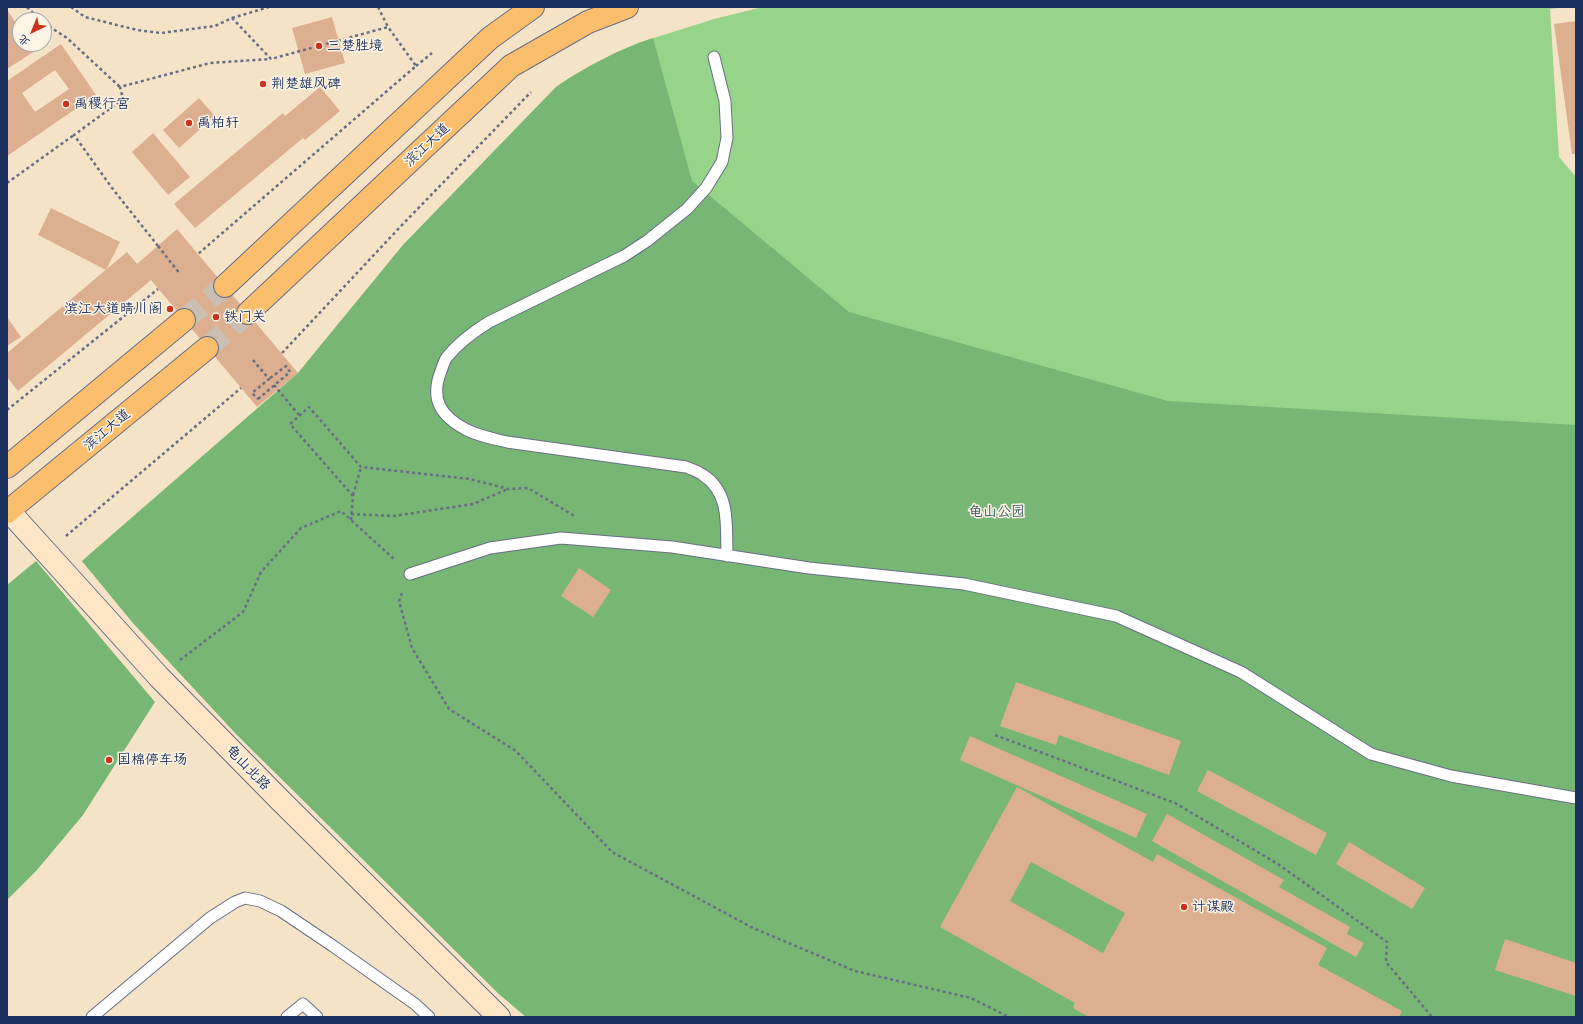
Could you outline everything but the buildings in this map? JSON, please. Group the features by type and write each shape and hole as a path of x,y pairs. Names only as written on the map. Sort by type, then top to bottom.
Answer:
{"main road":[{"path":"225,286 490,38 533,7"},
{"name":"滨江大道","path":"248,313 511,66 588,22 627,7"},
{"path":"7,467 184,320"},
{"name":"滨江大道","path":"8,511 207,348"}],"street":[{"name":"龟山北路","path":"8,511 159,677 286,807 499,1017"}],"lane":[{"path":"714,57 725,101 727,138 722,162 706,188 687,209 647,241 624,256 489,322 473,332 446,358 436,387 437,402 450,419 467,430 481,435 507,442 686,467 703,474 722,495 725,507 728,556"},
{"path":"410,574 490,548 561,538 672,547 809,568 964,584 1116,616 1241,672 1371,754 1451,776 1576,798"},
{"path":"92,1017 210,918 244,898 260,901 281,911 415,1004 428,1017"},
{"path":"287,1017 303,1004 317,1017"}],"path":[{"path":"70,7 85,17 137,30 161,33 215,26 232,18 269,7"},
{"path":"198,254 416,66 388,27 378,7"},
{"path":"232,18 271,59"},
{"path":"120,87 210,63 271,59 388,27"},
{"path":"7,183 123,99 120,87 67,38 52,28"},
{"path":"282,353 402,225 531,92"},
{"path":"74,135 112,188 180,274"},
{"path":"7,410 158,289"},
{"path":"253,360 269,379"},
{"path":"286,366 290,372 258,399 252,393 269,379 286,366"},
{"path":"274,385 299,415"},
{"path":"64,538 241,388"},
{"path":"353,496 290,424 309,407 361,467 470,479 508,489 528,488 577,518"},
{"path":"351,520 353,496 361,467"},
{"path":"351,514 394,516 473,504 508,489"},
{"path":"159,677 243,612 261,572 301,528 341,511 410,574 399,601 404,621 412,648 449,709 516,751 612,852 752,928 855,972 971,998 1009,1017"},
{"path":"995,735 1175,803 1278,864 1387,942 1386,962 1432,1017"}],"green space":[{"name":"龟山公园","path":"763,7 1565,7 1550,9 1559,157 1576,177 1576,1017 526,1017 499,994 237,735 133,623 82,561 298,373 403,245 556,87 574,75 638,43 714,19"},
{"name":"龟山公园","path":"653,38 692,181 849,312 1168,401 1576,425 1576,1017 526,1017 499,994 237,735 133,623 82,561 298,373 403,245 556,87 603,59 628,47"},
{"path":"36,561 155,702 83,815 37,870 7,900 7,585"}],"tunnel":[{"path":"184,320 225,286"},
{"path":"207,348 248,313"}],"place":[{"name":"三楚胜境","path":"319,46"},
{"name":"荆楚雄风碑","path":"263,84"},
{"name":"禹稷行宫","path":"66,104"},
{"name":"禹柏轩","path":"189,123"},
{"name":"滨江大道晴川阁","path":"170,309"},
{"name":"铁门关","path":"216,317"},
{"name":"国棉停车场","path":"109,760"},
{"name":"计谋殿","path":"1184,907"}]}
